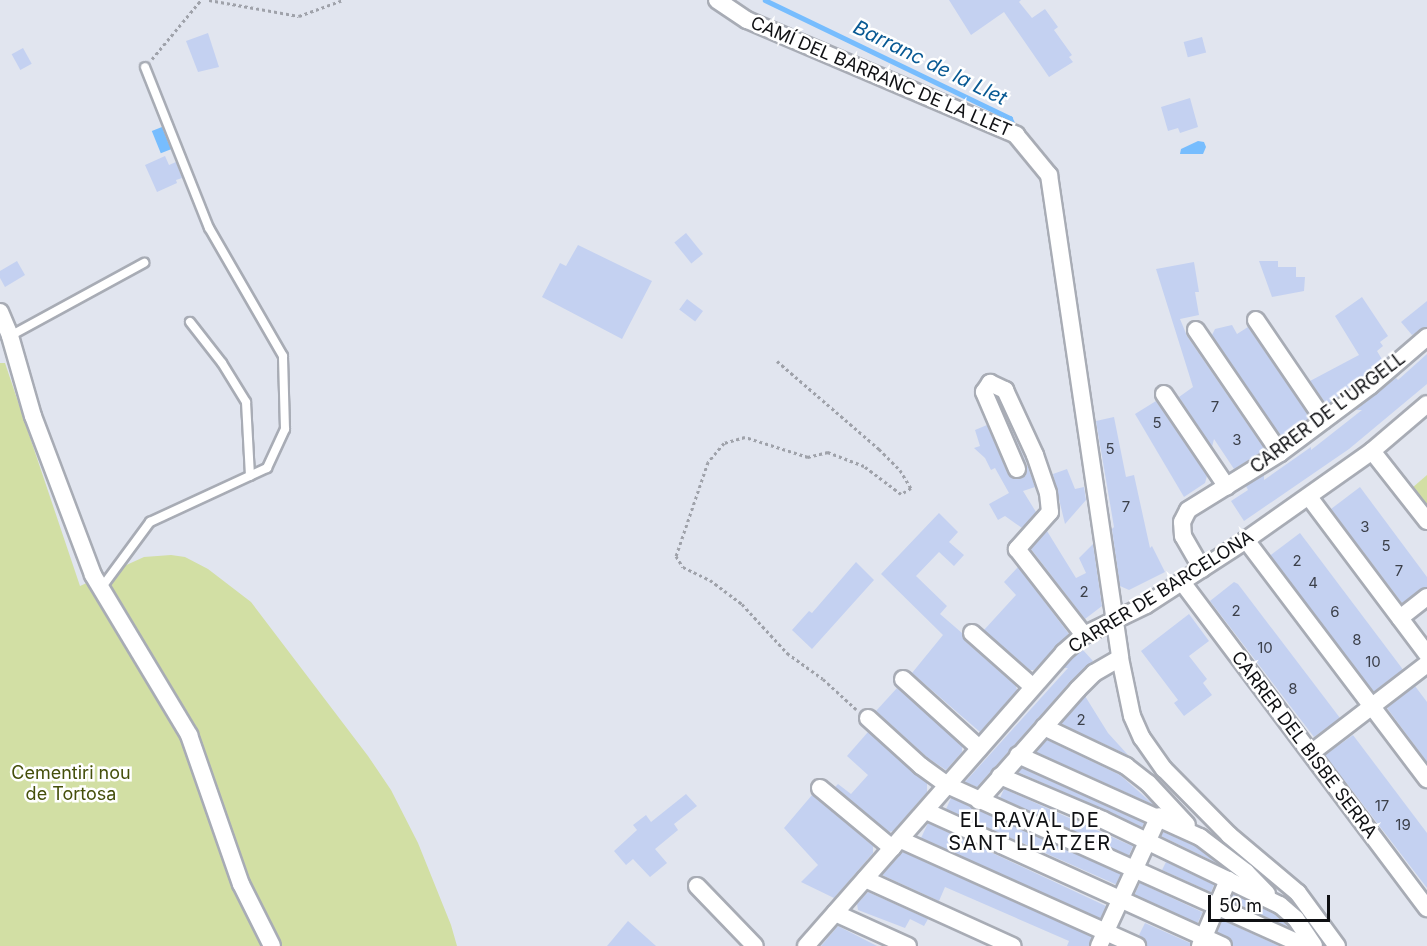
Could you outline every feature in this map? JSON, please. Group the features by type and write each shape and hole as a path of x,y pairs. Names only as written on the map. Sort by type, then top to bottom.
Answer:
{"street":[{"name":"CAMÍ DEL BARRANC DE LA LLET","path":"717,0 747,20 1016,135 1049,175 1120,658 1132,716 1142,738 1164,769 1229,835 1298,893 1337,946"},
{"path":"0,312 5,339 66,510 93,575 189,735 243,888 272,946"},
{"path":"1256,320 1324,420"},
{"path":"1196,330 1280,453"},
{"name":"CARRER DE L'URGELL","path":"1202,569 1183,536 1182,522 1188,510 1280,453 1370,386 1427,337"},
{"path":"1017,469 984,392 990,383 1005,390 1035,455 1047,493 1050,512 1017,549 1084,635"},
{"path":"1164,394 1227,487"},
{"name":"CARRER DE BARCELONA","path":"806,946 1062,653 1084,635 1115,622 1246,540 1309,497 1424,410"},
{"path":"1372,450 1427,521"},
{"path":"1309,497 1427,654"},
{"path":"1246,540 1427,779"},
{"name":"CARRER DEL BISBE SERRA","path":"1182,582 1427,908"},
{"path":"1400,618 1427,597"},
{"path":"972,633 1032,686"},
{"path":"979,801 1094,673 1120,658"},
{"path":"1311,753 1427,664"},
{"path":"903,679 979,747"},
{"path":"868,718 921,766 947,785 1305,946"},
{"path":"1044,727 1126,766 1148,783 1175,814 1200,837 1246,872 1275,903 1296,919 1314,946"},
{"path":"1018,755 1159,816 1200,837"},
{"path":"1000,776 1149,842 1275,903"},
{"path":"820,788 896,844 1103,939 1137,946"},
{"path":"926,811 1122,900 1202,942 1223,946"},
{"path":"1103,939 1159,816"},
{"path":"865,879 1013,946"},
{"path":"1202,942 1228,880"},
{"path":"697,886 755,946"},
{"path":"835,913 908,946"}],"lane":[{"path":"102,587 150,522 267,468 285,429 283,356 209,228 145,67"},
{"path":"5,339 144,263"},
{"path":"190,322 222,363 246,402 250,476"}],"path":[{"path":"145,67 201,0"},
{"path":"209,0 299,16 343,0"},
{"path":"777,361 879,449 900,470 911,488 901,494 864,466 828,452 808,457 745,437 724,443 708,462 676,556 683,567 710,580 741,604 787,653 823,679 841,699 868,718"}],"green space":[{"name":"Cementiri nou de Tortosa","path":"0,363 5,363 80,586 144,557 171,555 185,557 208,569 251,602 368,756 391,790 418,843 451,925 457,946 0,946"},
{"path":"1427,475 1427,508 1412,488"}],"water":[{"path":"162,127 171,149 161,153 152,131"},
{"path":"1198,141 1204,142 1206,147 1203,154 1180,154 1181,149"}],"building":[{"path":"949,0 1021,0 1019,2 1032,18 1045,9 1058,27 1054,30 1072,55 1069,57 1073,62 1049,77 1004,12 971,35"},
{"path":"208,33 219,67 198,72 186,41"},
{"path":"1202,37 1206,52 1188,57 1184,42"},
{"path":"23,48 32,64 20,70 12,54"},
{"path":"1190,98 1198,127 1180,133 1178,128 1168,131 1161,107"},
{"path":"165,156 169,165 176,162 182,178 176,180 177,183 157,192 145,165"},
{"path":"686,233 703,254 691,263 674,242"},
{"path":"578,245 652,281 622,339 542,297 560,263 566,266"},
{"path":"17,261 25,275 5,287 0,278 0,271"},
{"path":"1259,261 1278,261 1278,267 1296,267 1296,277 1305,277 1304,291 1272,297"},
{"path":"1194,262 1199,292 1195,292 1199,315 1180,319 1187,336 1265,450 1234,469 1214,439 1212,447 1179,397 1193,387 1156,269"},
{"path":"1362,297 1388,336 1380,342 1383,346 1377,351 1383,361 1327,405 1310,381 1359,355 1335,316"},
{"path":"687,299 703,311 695,321 679,309"},
{"path":"1427,301 1427,327 1412,335 1401,322"},
{"path":"1232,325 1237,334 1248,327 1310,418 1282,438 1212,335 1215,329"},
{"path":"1427,354 1427,384 1349,449 1244,521 1231,501 1248,490 1246,486 1264,475 1264,480 1311,447 1311,450 1362,410 1356,410 1396,378 1398,380"},
{"path":"1156,401 1207,476 1205,483 1184,497 1135,414"},
{"path":"1114,417 1126,477 1134,475 1150,548 1152,546 1165,572 1129,590 1120,586 1112,529 1114,527 1096,421"},
{"path":"1009,424 1025,459 1035,487 1023,491 1036,512 1022,528 1005,516 998,520 989,504 1009,493 995,468 991,470 985,458 974,448 980,446 975,430 987,425 1008,474 1015,479 1022,478 1026,475 1027,465"},
{"path":"1067,469 1075,489 1084,487 1086,500 1065,524 1053,474"},
{"path":"1360,487 1427,577 1427,587 1402,603 1331,509"},
{"path":"939,513 958,532 949,542 964,555 954,566 939,552 916,576 947,606 940,614 962,633 965,641 1016,686 1017,690 980,732 912,673 943,635 881,574"},
{"path":"1047,531 1076,578 1086,573 1079,558 1093,544 1102,606 1085,619 1031,549"},
{"path":"1300,533 1403,670 1373,692 1270,555"},
{"path":"856,562 874,580 812,649 792,630 809,611 812,613"},
{"path":"1018,567 1069,634 1034,670 1030,670 984,630 1016,595 1004,582"},
{"path":"1234,582 1238,584 1340,718 1314,737 1210,601"},
{"path":"1189,614 1209,641 1189,656 1207,679 1203,683 1212,695 1184,716 1174,703 1178,700 1141,651"},
{"path":"1083,650 1093,661 1070,682 977,787 965,782 1068,668 1064,668 1070,660"},
{"path":"1415,686 1427,702 1427,762 1387,708"},
{"path":"897,688 962,746 962,752 946,770 928,758 876,711"},
{"path":"1085,696 1108,733 1128,755 1061,724"},
{"path":"868,732 927,783 927,792 893,831 889,832 835,787 838,784 851,794 868,775 847,756"},
{"path":"1353,735 1427,833 1427,888 1325,755"},
{"path":"1047,740 1120,775 1154,805 1036,752"},
{"path":"1022,768 1144,823 1142,827 1018,772"},
{"path":"1004,789 1133,846 1129,855 1000,798"},
{"path":"686,794 697,806 674,824 678,830 655,849 667,863 650,877 633,859 626,865 614,851 637,830 633,825 646,815 651,822"},
{"path":"812,795 873,846 873,853 834,898 801,882 818,865 784,828"},
{"path":"951,798 1121,874 1116,885 946,809"},
{"path":"928,823 1107,906 1099,922 921,838"},
{"path":"1163,832 1195,846 1217,863 1161,836"},
{"path":"903,852 1092,937 1089,946 1067,946 1069,941 945,887 939,901 882,875"},
{"path":"1166,862 1214,885 1211,892 1162,870"},
{"path":"1140,883 1203,912 1197,924 1135,895"},
{"path":"868,892 928,919 924,926 910,919 905,928 858,910 857,904"},
{"path":"1233,894 1274,914 1289,927 1231,901"},
{"path":"1222,920 1279,946 1233,946 1231,939 1217,932"},
{"path":"628,921 656,946 607,946"},
{"path":"1145,923 1190,943 1190,946 1147,946 1145,939 1139,935"},
{"path":"838,926 877,946 821,946"}],"waterway":[{"name":"Barranc de la Llet","path":"765,0 1010,118 1016,130"}],"district":[{"name":"EL RAVAL DE SANT LLÀTZER","path":"1030,832"}]}
